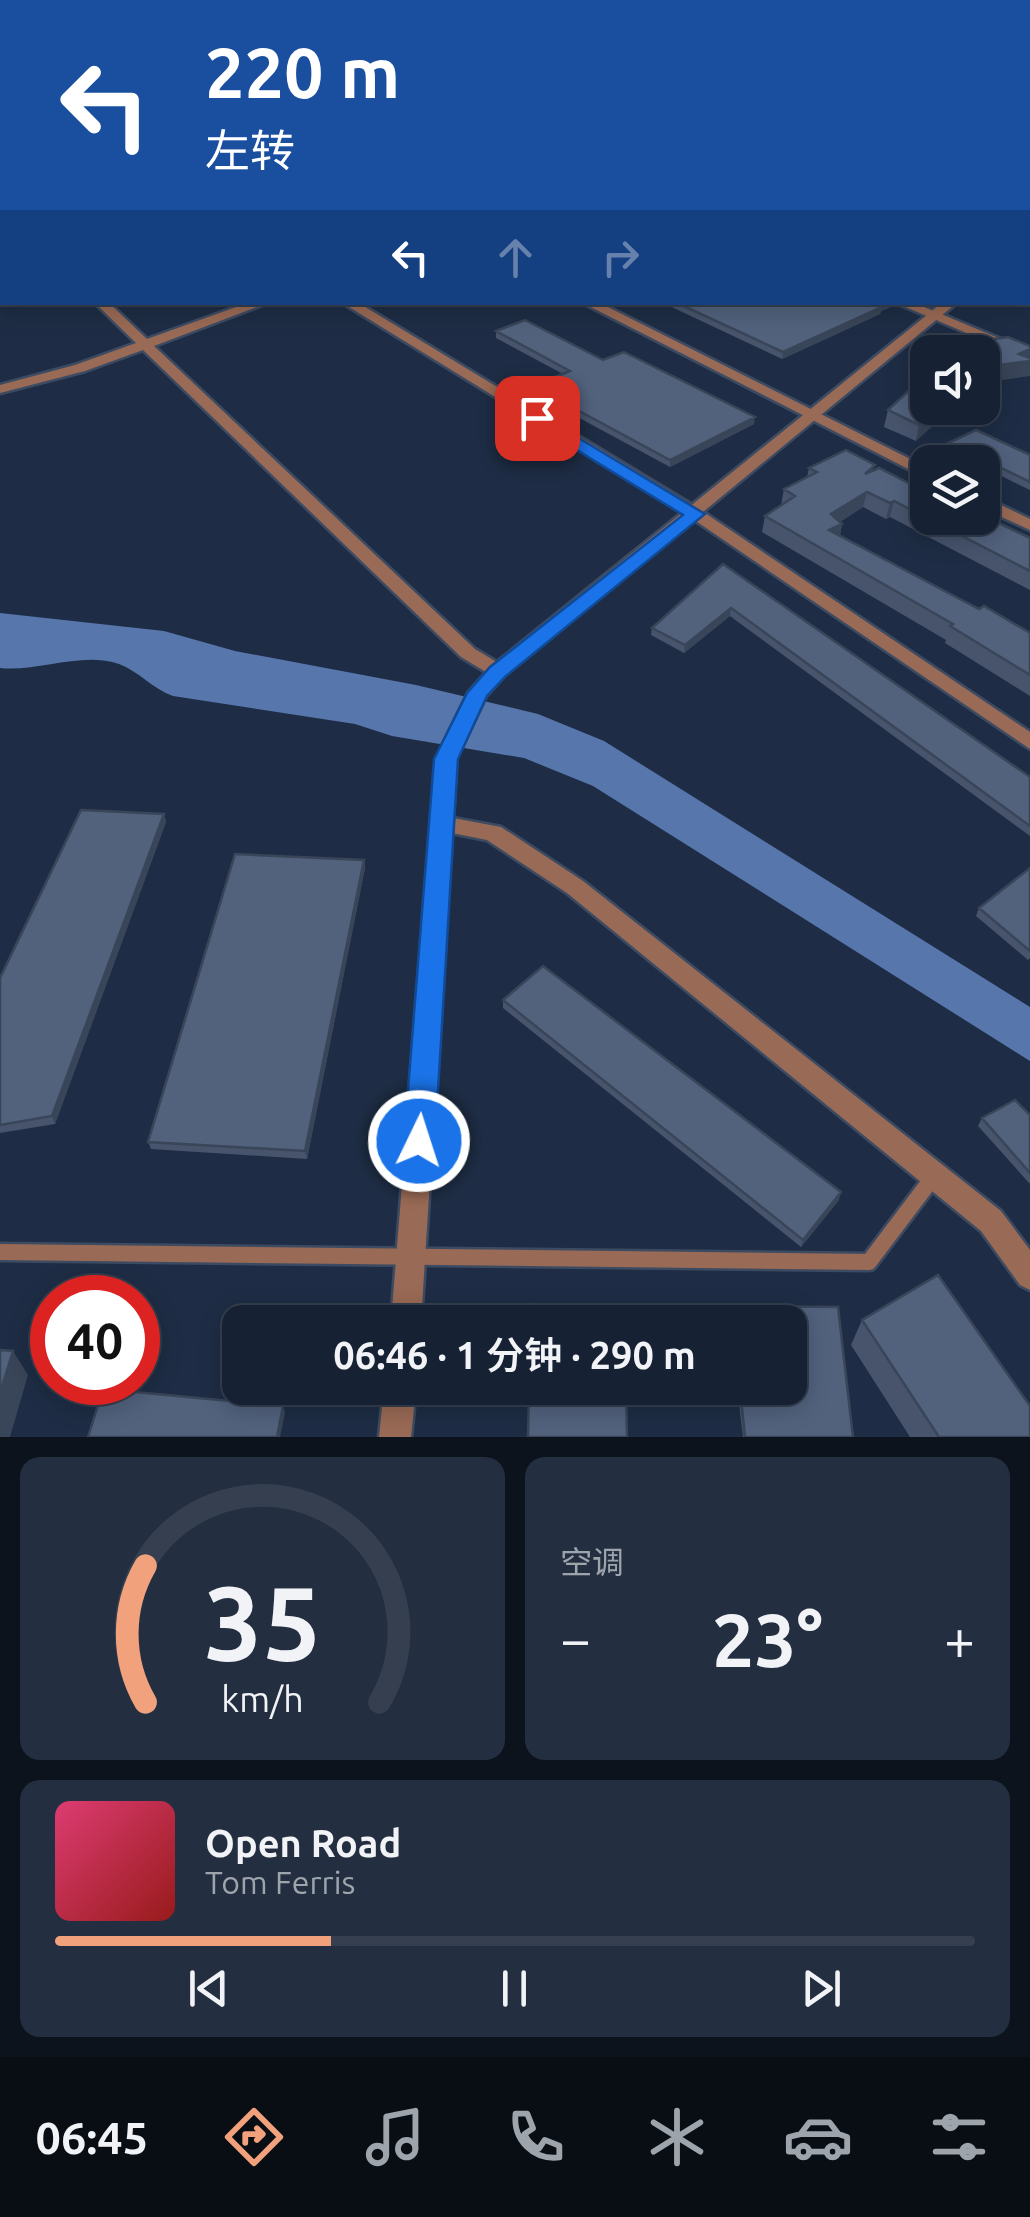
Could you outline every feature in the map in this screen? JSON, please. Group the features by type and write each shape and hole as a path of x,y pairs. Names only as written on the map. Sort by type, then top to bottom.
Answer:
{"street":[{"path":"103,305 468,654 498,672"},
{"path":"0,390 144,346 256,305"},
{"path":"351,305 696,514 1030,742"},
{"path":"593,305 910,465"},
{"path":"907,305 1030,356"},
{"path":"408,1305 446,759 478,693 498,672 948,305"},
{"path":"1000,510 1030,525"},
{"path":"439,823 493,834 575,887 990,1221 1030,1274"},
{"path":"395,1437 398,1405"}],"lane":[{"path":"0,1252 412,1260 870,1262 934,1176"}],"water":[{"path":"0,613 164,631 235,651 416,685 538,714 604,741 1030,1007 1030,1061 593,786 524,758 392,736 355,724 173,696 126,667 105,661 0,668"}],"building":[{"path":"681,305 882,307 783,352"},
{"path":"525,320 603,360 624,352 755,417 670,460 533,386 570,371 496,331"},
{"path":"1008,337 1030,346 1019,354 1030,361 1000,365 1000,338"},
{"path":"910,390 910,421 888,410"},
{"path":"976,430 1030,455 1030,482 1000,467 1000,445 944,445"},
{"path":"846,450 875,465 865,474 879,468 910,484 910,509 867,492 831,514 842,524 829,530 979,609 984,606 1030,633 1030,675 950,626 953,624 765,516 795,496 784,489 817,472 809,468"},
{"path":"1000,524 1030,538 1030,571 960,535 1000,535"},
{"path":"723,564 1030,777 1030,826 731,608 685,645 652,628"},
{"path":"81,810 164,814 52,1116 0,1125 0,978"},
{"path":"235,854 364,860 305,1151 148,1142"},
{"path":"1030,868 1030,951 979,908"},
{"path":"543,966 841,1192 803,1240 503,1000"},
{"path":"1015,1100 1030,1115 1030,1173 982,1118"},
{"path":"938,1275 1030,1406 1030,1437 939,1437 862,1320"},
{"path":"807,1307 838,1307 853,1437 745,1437 742,1405 807,1405"},
{"path":"0,1350 13,1351 0,1393"},
{"path":"160,1394 222,1400 222,1405 283,1406 277,1437 88,1437 98,1405 160,1405"},
{"path":"529,1405 626,1405 627,1437 528,1437"}],"route":[{"path":"419,1141 446,759 478,693 498,672 696,514 537,418"}]}
